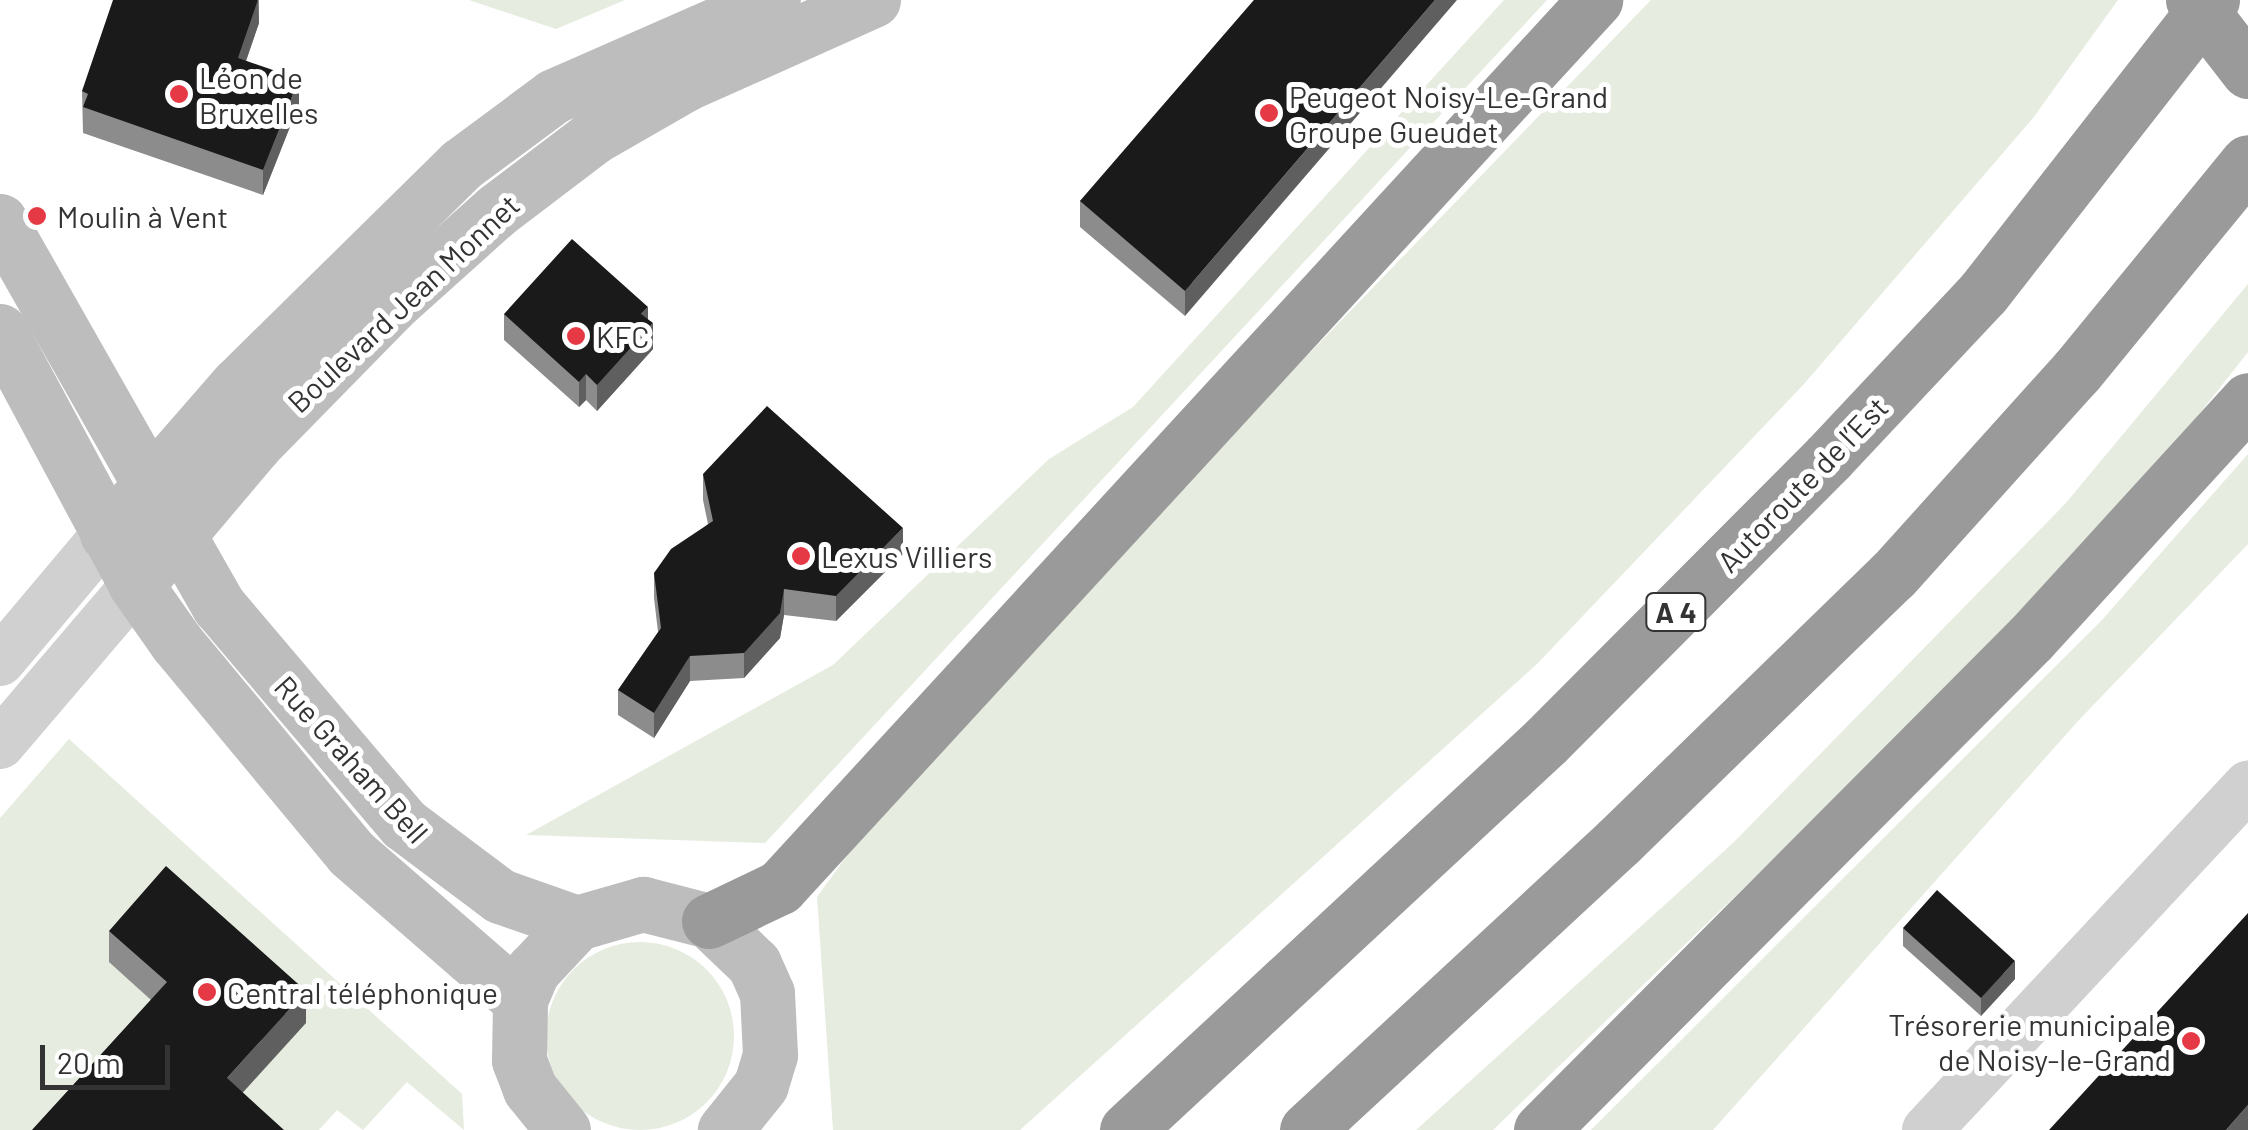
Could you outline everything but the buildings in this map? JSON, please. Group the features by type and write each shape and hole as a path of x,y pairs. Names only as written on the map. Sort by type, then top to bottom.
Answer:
{"highway":[{"path":"709,921 780,887 1595,0"},
{"path":"2193,0 2248,71"},
{"name":"Autoroute de l’Est","path":"1127,1130 1532,755 1828,458 1984,293 2212,0"},
{"path":"1307,1130 1618,842 1893,575 2076,372 2248,162"},
{"path":"1540,1130 2031,638 2248,400"}],"main road":[{"name":"Boulevard Jean Monnet","path":"107,534 237,384 462,164 554,96 665,42 773,0"},
{"name":"Boulevard Jean Monnet","path":"136,586 255,444 391,305 592,136 759,46 873,0"},
{"name":"Rue Graham Bell","path":"0,221 147,486 219,606 404,824 500,896 577,923"},
{"name":"Rue Graham Bell","path":"0,331 136,586 252,738 351,853 520,1000"},
{"path":"563,1130 530,1089 520,1060 520,1000 533,970 577,923 643,904 709,921 744,952 766,993 772,1024 765,1107 725,1130"}],"street":[{"path":"0,661 107,534"},
{"path":"0,744 136,586"},
{"path":"1927,1130 2248,786"}],"shaded area":[{"path":"469,0 625,0 556,29"},
{"path":"1504,0 1547,0 765,843 526,835 833,665 1049,459 1133,407"},
{"path":"1651,0 2118,0 2033,118 1804,384 1537,664 1020,1130 833,1130 817,897 877,814 1051,634 1098,572"},
{"path":"2248,284 2248,352 2145,483 1908,729 1493,1130 1416,1130 1733,843 2065,504"},
{"path":"2248,454 2248,544 2079,720 1713,1130 1591,1130 2102,620"},
{"path":"69,739 462,1094 464,1130 407,1082 363,1130 337,1110 319,1130 250,1130 182,1027 61,1130 0,1130 0,818"},
{"path":"640,942 676,949 706,970 727,1000 734,1036 727,1072 706,1102 676,1123 640,1130 604,1123 574,1102 553,1072 546,1036 553,1000 574,970 604,949"}],"place":[{"name":"Léon de Bruxelles","path":"179,94"},
{"name":"Peugeot Noisy-Le-Grand Groupe Gueudet","path":"1269,113"},
{"name":"Moulin à Vent","path":"37,216"},
{"name":"KFC","path":"576,336"},
{"name":"Lexus Villiers","path":"801,556"},
{"name":"Central téléphonique","path":"207,992"},
{"name":"Trésorerie municipale de Noisy-le-Grand","path":"2191,1041"}]}
